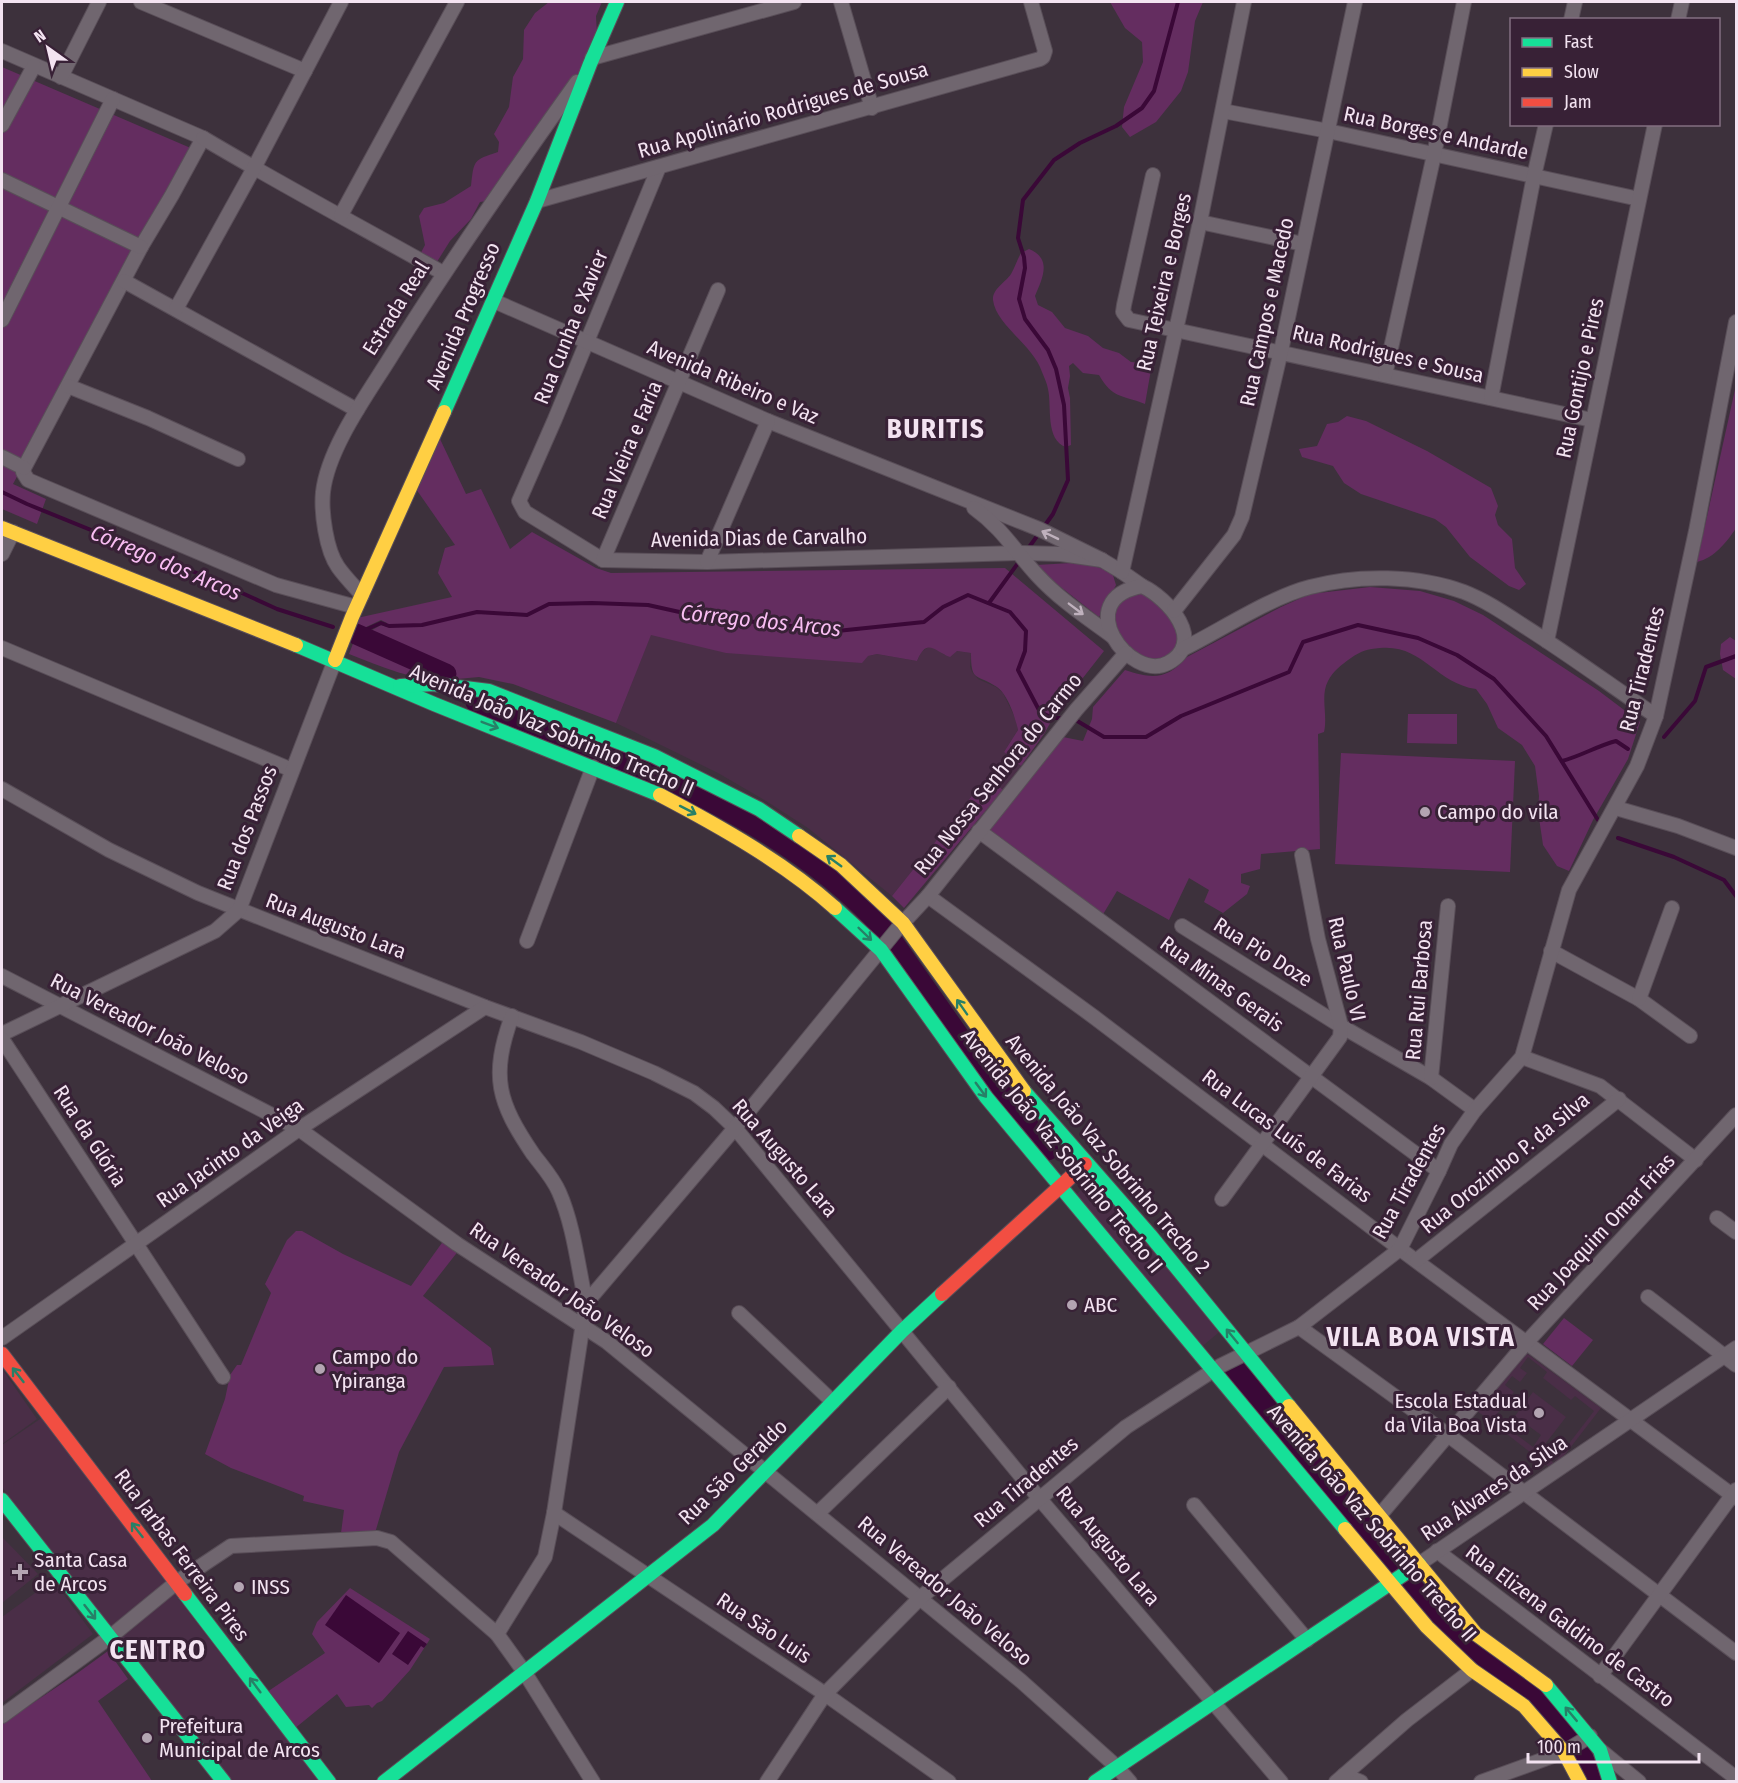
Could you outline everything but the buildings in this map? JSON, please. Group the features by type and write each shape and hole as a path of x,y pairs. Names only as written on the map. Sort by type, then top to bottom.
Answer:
{"street":[{"path":"61,77 99,2"},
{"path":"141,2 305,71"},
{"path":"176,309 254,168 341,2"},
{"path":"341,215 458,2"},
{"name":"Avenida Progresso","path":"341,645 356,606 495,301 617,2"},
{"path":"591,61 794,2"},
{"path":"841,2 872,108"},
{"name":"Rua Apolinário Rodrigues de Sousa","path":"537,201 1040,59 1045,51 1031,2"},
{"name":"Rua Teixeira e Borges","path":"1122,572 1200,222 1244,2"},
{"name":"Rua Campos e Macedo","path":"1174,611 1239,526 1281,351 1355,2"},
{"path":"1385,375 1434,155 1464,2"},
{"path":"1571,18 1575,2"},
{"path":"1678,18 1682,2"},
{"path":"2,51 203,138 280,184 341,215 443,273"},
{"name":"Estrada Real","path":"356,606 337,566 327,535 323,508 323,491 334,457 357,410 443,273 591,61"},
{"path":"2,125 34,66"},
{"path":"2,320 113,99"},
{"name":"Rua Borges e Andarde","path":"1223,111 1328,131 1639,199"},
{"path":"1491,398 1546,126"},
{"name":"Rua Gontijo e Pires","path":"1547,641 1655,126"},
{"path":"203,138 141,248 24,468 24,472 28,480 266,580 356,606"},
{"name":"Rua Cunha e Xavier","path":"603,560 525,512 519,501 659,167"},
{"name":"Rua Rodrigues e Sousa","path":"1153,175 1123,312 1129,320 1592,420"},
{"path":"2,180 141,248"},
{"path":"1200,222 1303,244"},
{"path":"124,281 357,410"},
{"name":"Rua Vieira e Faria","path":"603,560 718,290"},
{"name":"Avenida Ribeiro e Vaz","path":"495,301 768,421 1039,529 1102,560 1142,586"},
{"name":"Rua Tiradentes","path":"767,1782 825,1694 920,1598 1126,1427 1217,1368 1299,1327 1400,1249 1450,1144 1475,1110 1522,1057 1569,890 1637,766 1656,716 1696,531 1737,322"},
{"path":"68,386 148,418 238,459"},
{"path":"707,562 768,421"},
{"path":"2,457 24,468"},
{"path":"958,496 996,525 1036,574 1058,596 1112,636 1126,653 1152,667 1166,664 1176,658 1184,643 1220,631 1278,600 1309,587 1345,579 1375,577 1420,582 1462,592 1491,605 1656,716"},
{"path":"993,554 997,540 996,525"},
{"path":"2,555 7,530"},
{"name":"Avenida João Vaz Sobrinho Trecho II","path":"7,530 335,660 434,704 651,791 725,830 816,891 883,946 986,1096 1217,1368 1394,1582 1428,1627 1472,1670 1524,1706 1567,1751 1580,1782"},
{"name":"Avenida Dias de Carvalho","path":"603,560 707,562 1021,553 1061,554 1102,560"},
{"path":"1112,636 1108,622 1110,607 1116,596 1126,589 1142,586 1154,592 1174,611 1184,643"},
{"name":"Rua dos Passos","path":"2,1034 215,931 239,910 341,645"},
{"path":"2,648 292,770"},
{"name":"Rua Nossa Senhora do Carmo","path":"883,946 928,896 1076,710 1112,666 1126,653"},
{"name":"Avenida João Vaz Sobrinho Trecho 2","path":"397,687 433,684 489,691 654,756 759,809 840,865 901,925 1029,1098 1150,1235 1240,1356 1380,1515 1416,1566 1476,1634 1548,1686 1600,1750 1611,1782"},
{"path":"460,714 457,704 458,696 468,688"},
{"path":"527,940 592,767"},
{"name":"Rua Augusto Lara","path":"2,789 109,850 198,893 581,1042 654,1073 694,1093 714,1108 735,1128 1039,1498 1281,1782"},
{"path":"1616,808 1678,826 1737,848"},
{"name":"Rua Minas Gerais","path":"979,831 1439,1171"},
{"name":"Rua Paulo VI","path":"1222,1199 1340,1037 1341,1026 1318,939 1302,855"},
{"name":"Rua Lucas Luís de Farias","path":"928,896 1263,1143 1400,1249 1735,1494"},
{"name":"Rua Rui Barbosa","path":"1431,1078 1448,906"},
{"path":"1639,999 1672,908"},
{"name":"Rua Pio Doze","path":"1182,926 1341,1026 1431,1078 1475,1110"},
{"path":"586,1304 735,1128 883,946"},
{"path":"1551,951 1639,999 1690,1036"},
{"name":"Rua Vereador João Veloso","path":"2,976 299,1129 457,1244 607,1342 1021,1681 1118,1767 1130,1782"},
{"name":"Rua Jacinto da Veiga","path":"2,1338 299,1129 485,1006"},
{"path":"497,1634 545,1557 554,1513 586,1304 567,1211 557,1189 512,1123 502,1096 499,1072 501,1054 512,1016"},
{"name":"Rua da Glória","path":"2,1039 223,1377"},
{"path":"1522,1057 1600,1086 1696,1160"},
{"name":"Rua Orozimbo P. da Silva","path":"1418,1260 1619,1099"},
{"name":"Rua Joaquim Omar Frias","path":"1380,1515 1526,1342 1737,1114"},
{"name":"Rua São Geraldo","path":"384,1782 713,1524 902,1331 1085,1164"},
{"path":"1718,1218 1737,1232"},
{"path":"1648,1297 1731,1352 1737,1365"},
{"path":"739,1313 833,1402"},
{"path":"1299,1327 1448,1435 1737,1653"},
{"name":"Rua Álvares da Silva","path":"1095,1782 1731,1352"},
{"name":"Rua Jarbas Ferreira Pires","path":"2,1354 329,1782"},
{"path":"818,1514 949,1387"},
{"path":"1600,1676 1735,1494"},
{"path":"2,1500 224,1782"},
{"path":"1194,1505 1307,1640"},
{"name":"Rua São Luis","path":"554,1513 825,1694 949,1782"},
{"path":"2,1716 110,1637 177,1582 231,1546 377,1538 391,1542 497,1634 525,1673 592,1782"},
{"name":"Rua Elizena Galdino de Castro","path":"1437,1551 1737,1778"},
{"path":"1340,1778 1407,1720 1472,1670"},
{"path":"1481,1782 1567,1751 1588,1738"},
{"path":"1600,1750 1639,1782"},
{"path":"1340,1778 1361,1782"}],"shaded area":[{"path":"549,2 602,2 596,16 597,35 592,58 492,200 480,202 471,219 450,241 435,265 427,271 418,272 416,262 425,245 419,216 424,208 444,203 471,186 476,162 498,152 499,142 494,134 509,107 513,77 523,59 524,30 535,13"},
{"path":"1110,2 1203,2 1195,21 1188,72 1181,91 1156,122 1130,137 1122,127 1124,107 1143,62 1142,42 1125,28"},
{"path":"2,67 193,149 13,484 46,499 37,524 2,509"},
{"path":"1029,249 1041,258 1044,270 1035,296 1038,305 1052,312 1065,328 1088,336 1103,348 1119,353 1131,362 1152,364 1145,404 1113,392 1099,375 1083,373 1073,363 1069,366 1071,445 1066,447 1059,443 1052,430 1045,378 1031,353 1001,318 993,300 995,292 1011,274 1021,253"},
{"path":"1736,385 1736,528 1714,553 1697,562"},
{"path":"1347,416 1366,421 1427,451 1491,488 1498,506 1495,515 1498,525 1512,539 1515,568 1526,584 1519,590 1509,586 1470,557 1446,527 1435,519 1361,494 1344,483 1333,466 1302,457 1299,449 1317,446 1327,424 1338,422"},
{"path":"440,439 466,494 481,489 510,549 532,532 596,568 611,573 1005,568 1104,651 1057,711 1021,766 1004,752 1018,730 1005,695 997,687 976,676 972,669 971,653 957,651 950,657 928,648 924,649 917,661 877,654 868,656 862,663 726,653 651,635 616,723 513,684 479,677 457,679 426,658 367,633 381,625 387,627 387,623 381,620 364,628 354,626 357,618 452,597 438,573 445,548 455,545 416,489"},
{"path":"1088,564 1112,572 1116,585 1099,617 1039,570 1036,565"},
{"path":"1370,587 1420,591 1454,601 1483,615 1599,691 1640,722 1628,759 1593,820 1569,871 1557,866 1543,845 1535,766 1522,745 1498,728 1487,704 1476,689 1450,680 1418,658 1395,648 1371,649 1358,654 1335,671 1326,687 1324,732 1318,734 1320,849 1261,854 1260,869 1241,874 1241,883 1250,886 1247,894 1223,913 1204,902 1209,890 1189,878 1169,920 1117,891 1102,916 985,830 1063,737 1083,741 1092,719 1093,707 1125,670 1151,676 1166,674 1180,665 1187,657 1310,594"},
{"path":"1139,592 1162,607 1174,621 1178,630 1179,638 1176,647 1167,658 1145,660 1127,643 1116,625 1115,616 1118,607 1126,599"},
{"path":"651,634 868,656 877,654 917,661 921,652 929,647 945,655 957,651 971,653 972,672 978,679 996,687 1003,693 1016,720 1018,730 1004,752 1021,766 1003,790 987,777 892,896 808,828 766,801 718,773 616,723"},
{"path":"1730,637 1736,641 1736,679 1723,670 1720,654 1721,644"},
{"path":"354,641 441,675 449,682 410,676 349,654"},
{"path":"1408,714 1457,714 1457,744 1407,743"},
{"name":"Campo do vila","path":"1341,753 1515,761 1510,872 1335,864"},
{"path":"987,777 1003,790 904,908 892,896"},
{"path":"1096,1175 1225,1327 1198,1350 1072,1199"},
{"path":"296,1231 302,1231 343,1254 411,1286 444,1240 459,1250 423,1296 491,1348 494,1365 444,1367 399,1452 375,1533 341,1533 344,1510 303,1501 304,1496 231,1468 205,1454 225,1399 230,1375 237,1365 241,1365 271,1293 265,1284 287,1240"},
{"path":"1564,1318 1593,1340 1572,1366 1543,1344"},
{"name":"Escola Estadual da Vila Boa Vista","path":"1525,1352 1601,1408 1553,1470 1476,1410","holes":["1528,1357 1547,1372 1543,1378 1571,1400 1575,1396 1594,1411 1554,1463 1539,1452 1566,1417 1533,1392 1515,1416 1541,1435 1533,1447 1494,1418 1514,1392 1505,1385 1512,1376 1520,1382 1527,1373 1520,1368"]},
{"path":"2,1369 37,1419 2,1444"},
{"path":"43,1417 166,1582 111,1626 2,1487 2,1445"},
{"name":"Santa Casa de Arcos","path":"3,1538 38,1574 2,1603 2,1540"},
{"path":"53,1580 93,1634 2,1703 2,1617"},
{"path":"350,1588 430,1639 410,1670 382,1701 372,1708 369,1705 346,1707 337,1694 294,1729 267,1692 325,1653 312,1634 317,1622"},
{"path":"174,1593 319,1781 229,1781 117,1637"},
{"path":"346,1595 400,1633 379,1663 325,1625"},
{"path":"408,1631 427,1644 424,1648 421,1646 408,1665 392,1654"},
{"path":"108,1651 128,1679 98,1701 152,1781 2,1782 2,1724"}],"waterway":[{"path":"1027,550 1053,514 1068,480 1064,405 1056,369 1048,350 1025,319 1019,299 1025,268 1018,238 1023,200 1054,160 1080,143 1116,126 1142,108 1154,91 1178,2"},
{"name":"Córrego dos Arcos","path":"2,492 209,578 277,609 333,627"},
{"path":"989,603 1021,559"},
{"name":"Córrego dos Arcos","path":"356,634 381,623 389,626 422,625 477,612 527,615 549,604 592,603 648,605 693,615 837,631 924,622 943,607 968,595 1010,612 1026,631 1025,651 1018,670 1040,712 1053,718 1063,718"},
{"name":"Córrego dos Arcos","path":"1074,719 1104,737 1146,737 1181,716 1289,672 1303,642 1358,625 1418,638 1457,655 1494,679 1546,736 1598,820"},
{"path":"356,634 446,674"},
{"path":"1664,737 1695,701 1706,667 1736,656"},
{"path":"476,702 584,744 693,792 796,852 842,888 883,928 989,1079 1048,1150"},
{"path":"1562,761 1616,741 1628,749"},
{"name":"Córrego dos Arcos","path":"1618,838 1674,857 1724,880 1736,896"},
{"path":"1235,1369 1392,1562"},
{"path":"1412,1586 1442,1625 1462,1646 1520,1683 1542,1702 1573,1742 1595,1782"}],"traffic: fast":[{"path":"444,412 537,201 590,64 617,2"},
{"path":"296,645 434,704 660,795"},
{"path":"400,686 433,684 489,691 654,756 759,809 799,836"},
{"path":"835,908 881,950 986,1097 1345,1529"},
{"path":"1024,1091 1150,1235 1289,1406"},
{"path":"384,1782 713,1525 902,1331 942,1294"},
{"path":"2,1500 224,1782"},
{"path":"1095,1782 1419,1564"},
{"path":"185,1594 329,1782"},
{"path":"1546,1685 1600,1750 1610,1782"}],"traffic: slow":[{"path":"335,660 444,412"},
{"path":"2,528 296,645"},
{"path":"660,795 773,861 816,891 835,908"},
{"path":"799,836 841,865 903,923 1024,1091"},
{"path":"1289,1406 1476,1634 1546,1685"},
{"path":"1345,1529 1427,1627 1472,1670 1524,1706 1564,1752 1580,1782"}],"traffic: jam":[{"path":"942,1294 1085,1164"},
{"path":"2,1354 185,1594"}],"place":[{"name":"Campo do vila","path":"1425,812"},
{"name":"ABC","path":"1072,1305"},
{"name":"Campo do Ypiranga","path":"320,1369"},
{"name":"Escola Estadual da Vila Boa Vista","path":"1539,1413"},
{"name":"Santa Casa de Arcos","path":"20,1572"},
{"name":"INSS","path":"239,1587"},
{"name":"Prefeitura Municipal de Arcos","path":"147,1738"}],"district":[{"name":"BURITIS","path":"936,429"},
{"name":"VILA BOA VISTA","path":"1421,1337"},
{"name":"CENTRO","path":"158,1650"}]}
